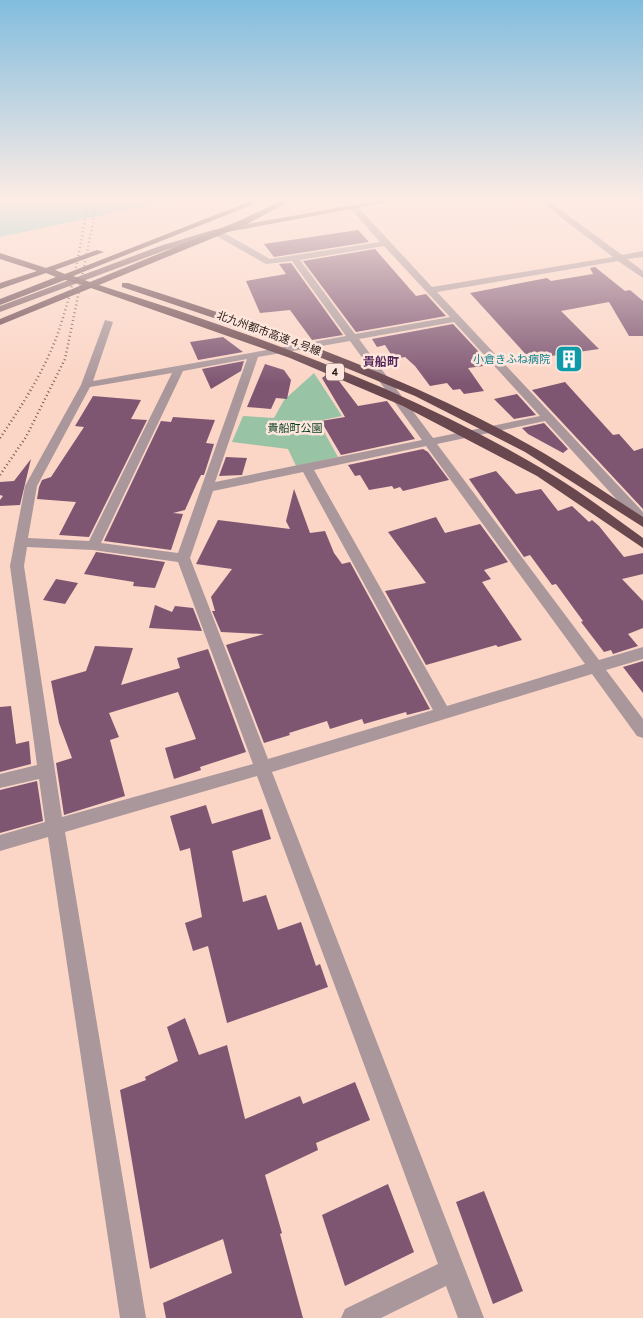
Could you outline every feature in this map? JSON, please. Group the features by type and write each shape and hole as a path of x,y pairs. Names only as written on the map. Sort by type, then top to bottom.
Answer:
{"highway":[{"name":"北九州都市高速４号線","path":"14,261 206,323 358,381 424,411 499,450 565,488 643,544"},
{"name":"北九州都市高速４号線","path":"46,261 218,315 369,371 436,402 512,441 643,522"},
{"path":"0,286 74,261"},
{"path":"0,292 79,261"},
{"path":"0,302 106,261"},
{"path":"0,311 131,261"},
{"path":"0,322 152,261"},
{"path":"0,329 141,265"}],"main road":[{"path":"0,311 131,261"}],"street":[{"path":"296,261 597,666 643,731"},
{"path":"402,261 549,417 643,522"},
{"path":"430,290 605,261"},
{"path":"623,261 643,275"},
{"path":"86,384 456,319"},
{"path":"108,322 86,384 31,486 17,566 46,770 133,1318"},
{"path":"254,354 183,558 471,1318"},
{"path":"93,546 179,369"},
{"path":"207,488 549,417"},
{"path":"307,468 443,713"},
{"path":"21,542 93,546 183,558"},
{"path":"0,843 262,768 643,653"},
{"path":"0,781 46,770"},
{"path":"354,1318 454,1269"}],"green space":[{"name":"貴船町公園","path":"314,373 342,416 318,421 338,457 296,466 288,449 232,442 243,416 274,418 284,400"}],"building":[{"path":"303,261 385,261 416,296 426,294 446,316 356,332"},
{"path":"291,263 343,335 312,340 290,310 260,313 246,281 286,274 279,264"},
{"path":"595,267 625,291 630,290 643,301 643,336 629,336 609,302 561,311 599,349 530,359 470,293 547,278 551,281 593,274 590,268"},
{"path":"453,324 491,365 468,368 484,391 464,394 460,389 453,390 447,383 430,386 415,366 405,357 394,359 385,345 377,347 372,339"},
{"path":"223,337 243,352 198,360 190,342"},
{"path":"244,361 241,371 211,389 202,369"},
{"path":"265,364 284,370 291,380 287,399 276,398 271,409 247,407"},
{"path":"326,375 339,381 358,406 387,401 415,439 341,455 321,421 345,417 322,378"},
{"path":"565,382 613,435 619,434 634,451 643,448 643,509 532,390"},
{"path":"517,394 536,415 514,419 494,399"},
{"path":"93,396 141,400 131,419 147,420 89,537 59,535 76,502 37,499 39,487 42,480 51,477 84,427 75,426"},
{"path":"173,417 215,420 206,443 214,444 204,475 201,475 185,510 173,513 183,514 171,550 104,541 161,421 171,422"},
{"path":"544,423 568,449 563,453 528,434 522,428"},
{"path":"423,449 428,452 449,480 403,491 400,487 394,489 392,486 369,490 360,475 355,476 348,465"},
{"path":"226,457 247,458 242,475 219,476"},
{"path":"31,459 20,505 0,506 0,500 3,496 0,495 0,482 14,481"},
{"path":"496,471 516,494 541,489 558,511 572,506 589,522 592,520 599,526 624,557 643,553 643,574 622,579 643,601 643,628 628,634 638,646 613,654 611,650 604,652 556,584 552,585 530,555 524,557 469,479"},
{"path":"294,489 310,533 325,531 334,553 342,564 350,562 430,709 407,715 406,712 364,724 362,719 330,729 327,721 264,743 226,645 264,634 221,632 212,611 215,611 211,597 232,569 196,564 218,520 290,529 286,521"},
{"path":"436,517 445,533 480,524 508,562 484,570 491,579 482,582 522,640 498,647 496,645 426,665 385,591 426,583 388,532"},
{"path":"96,552 165,562 155,588 133,586 134,582 84,574"},
{"path":"56,579 78,583 65,604 43,600"},
{"path":"155,605 172,612 175,606 193,608 202,631 149,628"},
{"path":"95,646 133,648 121,685 180,668 177,658 208,649 246,752 200,767 201,770 174,779 165,748 196,739 178,692 109,713 119,737 110,740 125,796 64,815 56,763 72,758 59,723 51,681 86,671"},
{"path":"643,661 643,693 623,667"},
{"path":"11,706 16,744 29,741 31,764 0,772 0,707"},
{"path":"37,781 43,821 0,833 0,790"},
{"path":"206,805 212,824 262,809 271,839 232,851 243,902 266,895 278,930 301,922 316,966 320,964 328,987 227,1023 208,946 193,951 185,923 202,917 190,848 180,851 170,816"},
{"path":"185,1018 199,1055 227,1045 245,1119 300,1096 303,1104 355,1082 370,1120 316,1143 318,1150 265,1175 282,1233 280,1234 303,1318 166,1318 163,1303 232,1273 223,1239 150,1269 120,1090 146,1080 145,1077 178,1061 167,1027"},
{"path":"388,1184 414,1252 345,1286 322,1215"},
{"path":"484,1191 523,1291 493,1304 456,1202"}],"railway":[{"path":"0,438 30,391 55,341 77,261"},
{"path":"0,475 26,437 65,359 85,261"}],"place":[{"name":"小倉きふね病院","path":"569,359"}],"district":[{"name":"貴船町","path":"381,361"}]}
